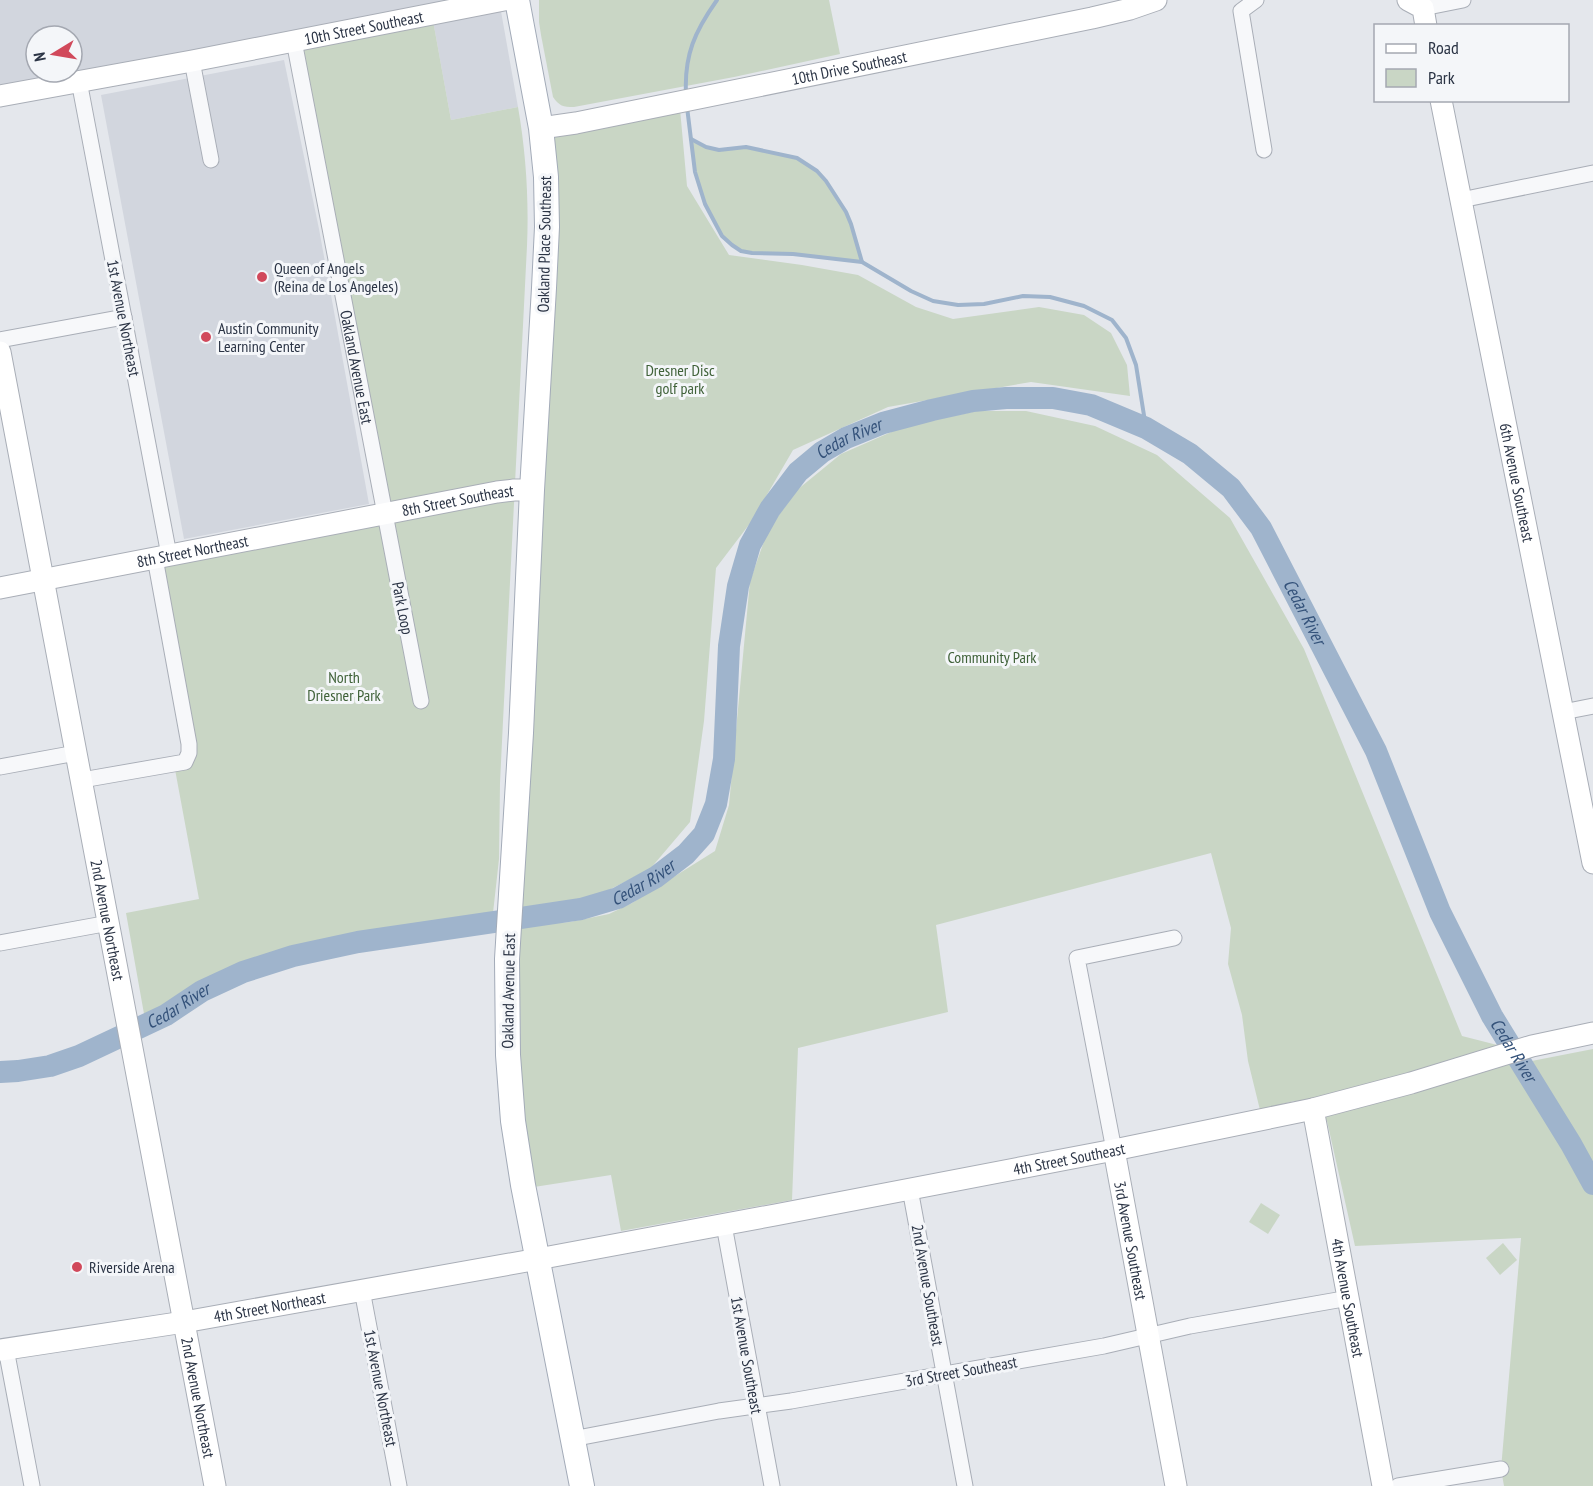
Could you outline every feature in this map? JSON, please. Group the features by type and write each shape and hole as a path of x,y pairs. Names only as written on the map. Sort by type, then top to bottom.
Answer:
{"main road":[{"name":"Oakland Place Southeast","path":"517,0 541,128 546,177 547,226 532,490"},
{"name":"Oakland Avenue East","path":"532,490 521,733 507,959 506,1016 510,1091 517,1150 582,1486"}],"street":[{"name":"10th Street Southeast","path":"84,80 504,0"},
{"name":"10th Drive Southeast","path":"541,128 576,123 1092,18 1156,0"},
{"path":"1256,0 1241,11 1264,150"},
{"path":"1419,11 1463,0"},
{"name":"Oakland Avenue East","path":"294,41 385,515"},
{"path":"192,61 211,160"},
{"name":"10th Street Southeast","path":"0,96 64,84"},
{"name":"1st Avenue Northeast","path":"81,84 124,317 189,744 189,753 185,762 82,780"},
{"name":"6th Avenue Southeast","path":"1441,102 1593,863"},
{"path":"1461,200 1593,173"},
{"path":"0,340 124,317"},
{"name":"2nd Avenue Northeast","path":"0,352 215,1486"},
{"name":"8th Street Southeast","path":"385,515 497,492 532,490"},
{"name":"8th Street Northeast","path":"0,588 385,515"},
{"name":"Park Loop","path":"385,515 421,701"},
{"path":"1563,712 1593,706"},
{"path":"0,767 76,753"},
{"path":"0,944 109,923"},
{"name":"3rd Avenue Southeast","path":"1174,938 1077,958 1176,1486"},
{"name":"4th Street Southeast","path":"538,1259 910,1190 1313,1109 1512,1052 1593,1033"},
{"name":"4th Avenue Southeast","path":"1313,1109 1383,1486"},
{"name":"2nd Avenue Southeast","path":"910,1190 964,1486"},
{"name":"1st Avenue Southeast","path":"724,1225 772,1486"},
{"name":"4th Street Northeast","path":"3,1349 184,1322 538,1259"},
{"name":"1st Avenue Northeast","path":"362,1290 399,1486"},
{"name":"3rd Street Southeast","path":"572,1439 718,1411 791,1401 1104,1346 1190,1326 1348,1298"},
{"path":"3,1349 32,1486"},
{"path":"1398,1486 1501,1469"}],"shaded area":[{"path":"0,0 499,0 518,107 451,120 432,15 84,75 84,24 24,24 24,84 29,84 0,89"},
{"path":"284,60 319,229 369,504 184,539 101,95"}],"green space":[{"path":"539,0 829,0 840,54 734,77 574,107 564,106 553,97 539,22"},
{"name":"North Driesner Park","path":"432,15 451,120 518,107 526,176 527,246 500,783 499,859 492,922 363,942 270,962 229,978 146,1025 126,913 199,899 174,764 185,762 155,558 385,515 294,41"},
{"name":"Dresner Disc golf park","path":"680,109 687,186 729,255 858,275 916,307 953,319 1039,307 1084,315 1111,333 1127,365 1130,396 1031,382 888,407 793,450 751,522 716,568 704,721 690,822 650,869 595,897 518,912 550,136"},
{"path":"690,139 706,147 719,150 746,147 797,158 817,171 826,181 852,224 862,262 794,254 758,254 739,249 718,230 710,216 699,184"},
{"name":"Community Park","path":"977,411 1026,411 1095,426 1157,455 1230,518 1304,649 1462,1036 1509,1048 1516,1064 1593,1049 1593,1486 1504,1486 1501,1469 1521,1238 1355,1246 1327,1121 1294,1101 1260,1110 1248,1061 1242,1015 1228,964 1231,928 1211,853 936,925 948,1012 798,1048 792,1200 621,1231 611,1175 534,1187 523,1111 519,926 570,922 609,914 632,903 715,851 729,805 750,581 768,530 797,490 841,454 905,426"},
{"path":"1261,1203 1280,1215 1268,1234 1249,1222"},
{"path":"1503,1243 1517,1260 1500,1275 1486,1258"}],"waterway":[{"path":"686,94 687,67 692,44 717,0"},
{"path":"687,107 695,172 705,204 722,236 732,245 741,251 752,253 793,254 862,262 911,291 933,301 958,305 984,304 1023,296 1050,297 1084,306 1112,320 1126,338 1136,365 1146,428"},
{"path":"691,139 706,147 719,150 746,147 797,158 817,171 846,212 862,262"},
{"name":"Cedar River","path":"0,1072 50,1066 79,1056 166,1015 202,991 243,972 293,956 358,942 581,909 618,898 656,877 686,854 704,834 716,804 724,759 729,646 738,586 750,545 770,509 798,472 822,452 846,438 883,423 973,401 1053,398 1091,405 1146,428 1190,454 1231,488 1261,528 1376,751 1440,912 1492,1016 1593,1184"}],"place":[{"name":"Queen of Angels (Reina de Los Angeles)","path":"262,277"},
{"name":"Austin Community Learning Center","path":"206,337"},
{"name":"Riverside Arena","path":"77,1267"}]}
